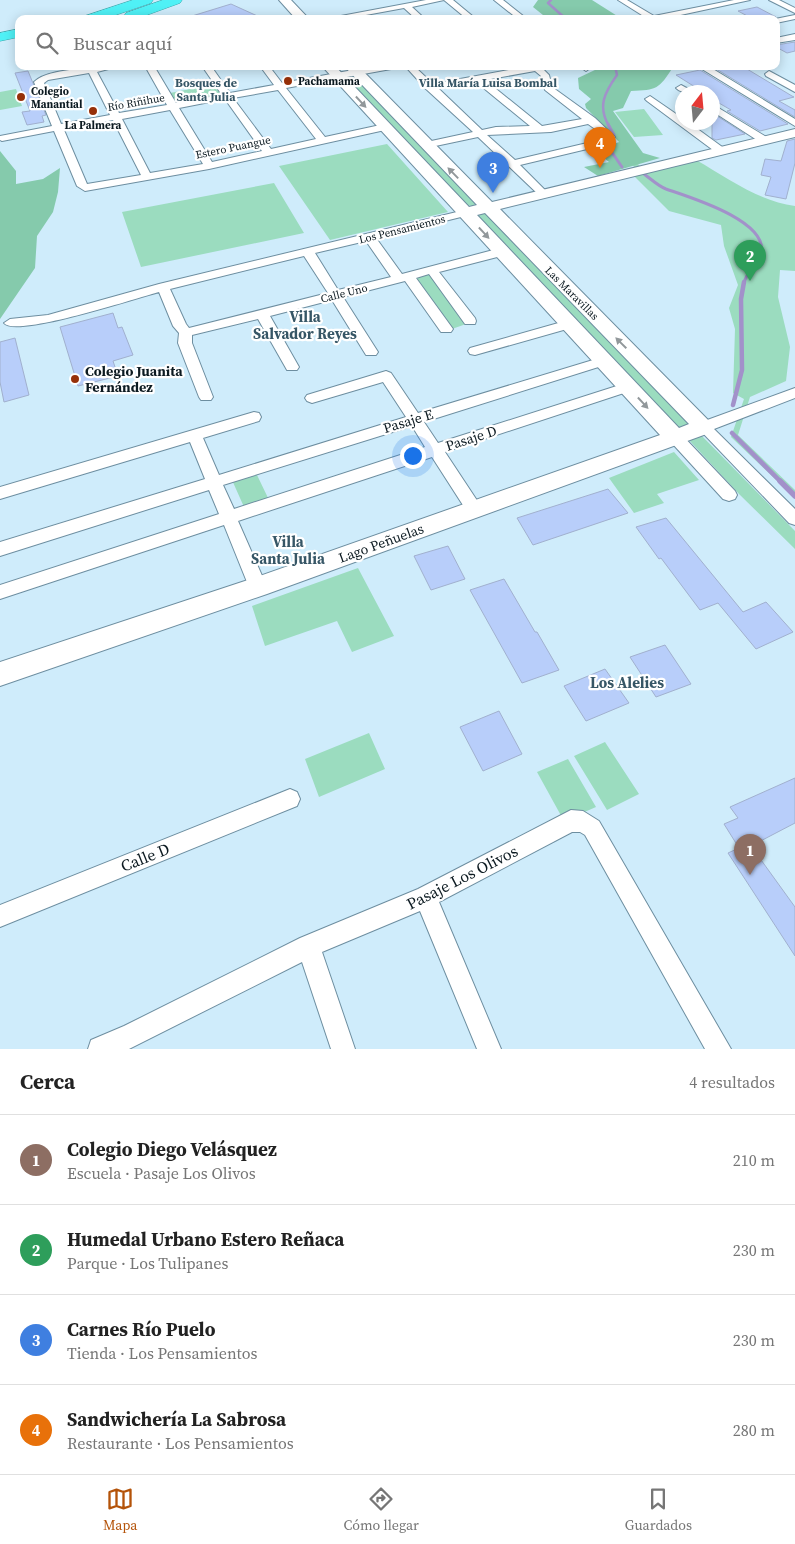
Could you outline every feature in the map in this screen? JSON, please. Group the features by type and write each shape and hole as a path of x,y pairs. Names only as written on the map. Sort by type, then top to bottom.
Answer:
{"highway":[{"path":"102,15 146,0"},
{"path":"118,15 162,0"},
{"path":"136,15 181,2"},
{"path":"157,15 181,2"},
{"path":"0,38 15,36"},
{"path":"0,43 15,42"}],"street":[{"path":"285,0 299,15"},
{"path":"365,15 440,0"},
{"path":"448,0 467,15"},
{"path":"498,0 518,15"},
{"path":"622,0 647,15"},
{"path":"669,15 746,0"},
{"path":"772,0 795,11"},
{"path":"406,6 416,15"},
{"path":"780,19 795,17"},
{"path":"780,40 795,37"},
{"path":"60,128 39,82 41,80 97,70"},
{"path":"152,70 208,166"},
{"path":"209,70 268,152"},
{"path":"267,70 323,141"},
{"name":"Río Riñihue","path":"2,138 281,87 342,70"},
{"name":"Las Maravillas","path":"342,70 384,127 729,495"},
{"name":"Las Maravillas","path":"342,70 426,144 795,519"},
{"path":"413,70 544,194"},
{"path":"429,87 519,70"},
{"path":"513,164 608,140 609,134 548,88 545,75 539,70"},
{"path":"708,70 795,123"},
{"path":"92,71 147,177"},
{"path":"769,74 795,89"},
{"path":"478,78 539,129"},
{"path":"650,99 721,151"},
{"path":"720,113 764,140"},
{"path":"426,144 480,133 508,129 564,127 592,120"},
{"name":"Estero Puangue","path":"60,128 82,186 85,188 208,166 384,127"},
{"name":"Los Pensamientos","path":"10,323 49,319 163,287 795,133"},
{"path":"369,237 446,329"},
{"path":"308,252 371,352"},
{"name":"Calle Uno","path":"186,332 501,252"},
{"path":"432,270 470,321"},
{"path":"163,287 180,326 186,332 185,343 206,397"},
{"path":"262,314 292,367"},
{"path":"475,351 569,324"},
{"name":"Pasaje E","path":"0,549 603,361"},
{"path":"312,398 386,376 474,509"},
{"name":"Pasaje D","path":"0,592 628,387"},
{"path":"704,427 795,393"},
{"path":"0,492 254,417"},
{"name":"Lago Peñuelas","path":"0,674 258,587 704,427"},
{"path":"194,434 258,587"},
{"name":"Calle D","path":"0,916 290,799"},
{"name":"Pasaje Los Olivos","path":"100,1049 133,1035 308,946 426,898 572,822 583,822 592,828 719,1049"},
{"path":"426,898 489,1049"},
{"path":"308,946 343,1049"}],"green space":[{"path":"538,0 592,0 616,15 543,15 533,7"},
{"path":"595,70 671,70 656,87 647,90 631,91 623,108 613,111 643,153 660,158 598,176 584,167 609,162 595,151 619,142 586,108 585,104 591,99 579,89 578,78"},
{"path":"354,76 477,203 473,206 464,205 346,77"},
{"path":"215,84 223,95 176,104 170,93"},
{"path":"16,89 22,106 0,110 0,92"},
{"path":"607,99 632,159 647,172 696,160 756,194 795,206 795,271 780,270 778,297 790,347 786,381 750,397 738,435 795,490 795,498 731,437 744,399 733,393 735,329 729,308 738,285 724,246 721,225 669,211 634,176 641,174 628,158 618,139"},
{"path":"644,109 663,135 634,137 615,112"},
{"path":"387,144 448,212 330,240 279,166"},
{"path":"0,151 16,171 16,184 43,179 60,168 58,192 53,212 37,236 35,268 0,319"},
{"path":"274,183 304,233 141,267 122,212"},
{"path":"485,212 691,424 677,429 475,214"},
{"path":"431,271 469,323 449,330 410,277"},
{"path":"701,435 795,531 795,549 739,494 688,439"},
{"path":"674,452 699,480 657,494 664,503 634,513 609,478"},
{"path":"257,475 269,500 244,507 232,480"},
{"path":"358,568 394,636 352,652 337,621 265,646 252,606"},
{"path":"369,733 385,769 319,797 305,759"},
{"path":"605,742 639,794 607,810 574,756"},
{"path":"568,759 596,807 564,821 537,772"}],"building":[{"path":"231,4 255,15 195,15"},
{"path":"757,7 772,15 746,15 738,11"},
{"path":"795,42 795,51 787,53 780,49 780,44"},
{"path":"700,70 788,124 760,131 727,111 731,110 720,104 720,85 692,85 676,75"},
{"path":"718,70 749,70 794,97 779,101 795,110 795,117"},
{"path":"28,71 46,115 42,116 44,122 27,125 22,112 30,111 15,73"},
{"path":"720,118 745,134 716,140 712,138 712,130 720,130"},
{"path":"795,139 795,163 786,199 765,195 771,177 761,175 765,159 781,161 787,141"},
{"path":"113,313 118,328 122,327 133,355 113,361 118,376 78,386 60,327"},
{"path":"15,338 29,395 4,402 0,382 0,342"},
{"path":"608,489 628,513 533,545 517,518"},
{"path":"666,518 743,612 766,602 793,632 756,649 718,603 700,610 636,527"},
{"path":"448,546 465,579 431,590 414,556"},
{"path":"504,579 559,670 522,683 470,590"},
{"path":"665,645 691,684 656,697 630,657"},
{"path":"605,669 629,703 586,721 564,686"},
{"path":"499,711 522,754 483,771 460,727"},
{"path":"795,778 795,823 751,846 795,907 795,956 728,853 739,848 724,824 738,818 730,807"}],"waterway":[{"path":"551,0 548,3 562,15"},
{"path":"609,126 605,119 603,106 606,93 617,75 616,70"},
{"path":"608,124 614,135 611,151 622,167"},
{"path":"644,174 663,188 726,212 753,231 760,242 761,254 744,283"},
{"path":"733,405 742,370 741,299 744,282"},
{"path":"732,433 795,496"}],"place":[{"name":"Pachamama","path":"288,81"},
{"name":"Colegio Manantial","path":"21,97"},
{"name":"La Palmera","path":"93,111"},
{"name":"Sandwichería La Sabrosa","path":"600,168"},
{"name":"Carnes Río Puelo","path":"493,193"},
{"name":"Humedal Urbano Estero Reñaca","path":"750,281"},
{"name":"Colegio Juanita Fernández","path":"75,379"},
{"name":"Colegio Diego Velásquez","path":"750,875"}],"district":[{"name":"Villa María Luisa Bombal","path":"488,83"},
{"name":"Bosques de Santa Julia","path":"206,90"},
{"name":"Villa Salvador Reyes","path":"305,326"},
{"name":"Villa Santa Julia","path":"288,550"},
{"name":"Los Alelies","path":"627,683"}]}
